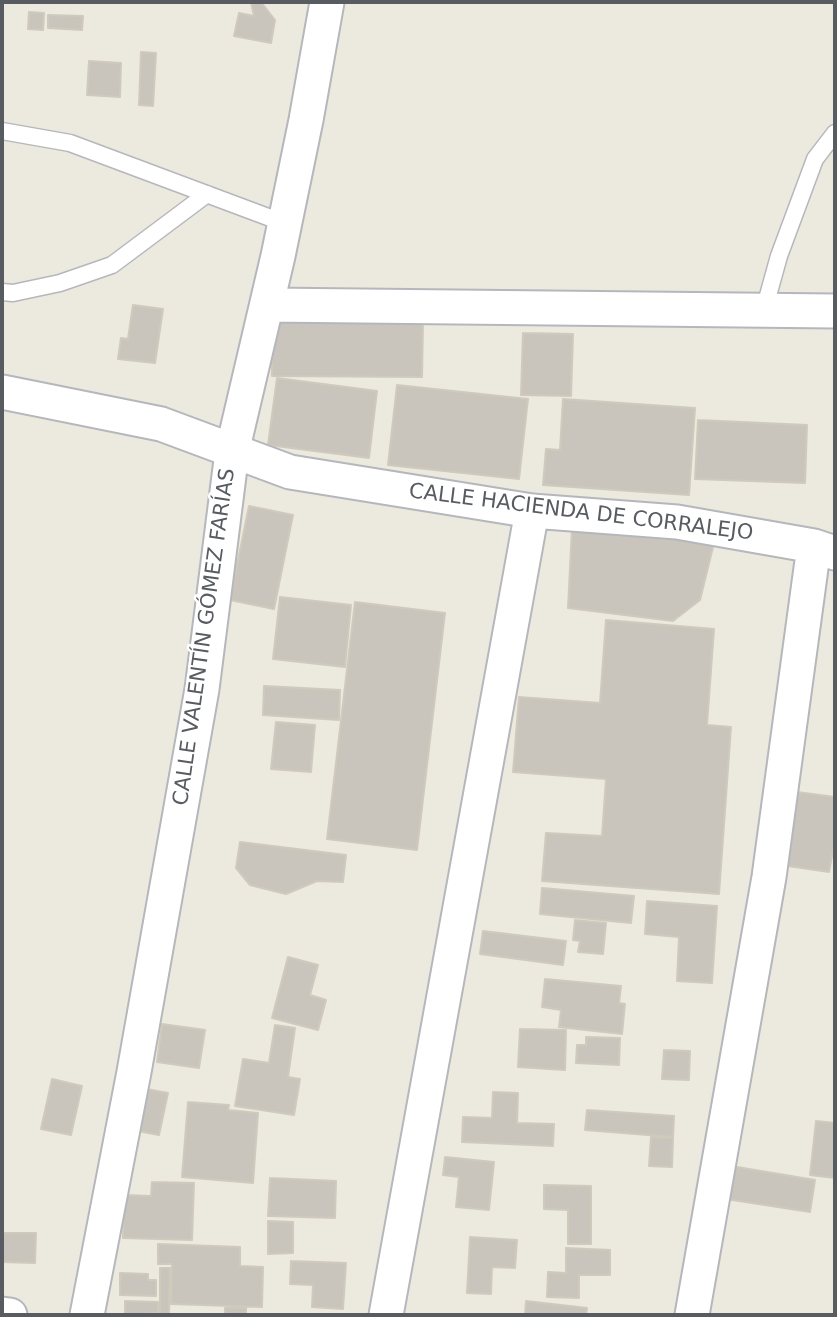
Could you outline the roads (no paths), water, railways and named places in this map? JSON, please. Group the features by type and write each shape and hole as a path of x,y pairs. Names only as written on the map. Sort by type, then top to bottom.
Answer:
{"street":[{"name":"CALLE VALENTÍN GÓMEZ FARÍAS","path":"87,1315 132,1085 202,689 232,452 285,223 327,2"},
{"path":"267,305 835,311"},
{"name":"CALLE HACIENDA DE CORRALEJO","path":"2,392 161,424 290,472 532,511 677,522 825,549"},
{"path":"386,1315 532,511"},
{"path":"692,1315 825,549"},
{"path":"2,1314 10,1315"}],"lane":[{"path":"2,131 70,143 285,223"},
{"path":"764,310 779,256 815,159 835,133"},
{"path":"2,292 13,293 60,284 112,265 206,194"}]}
